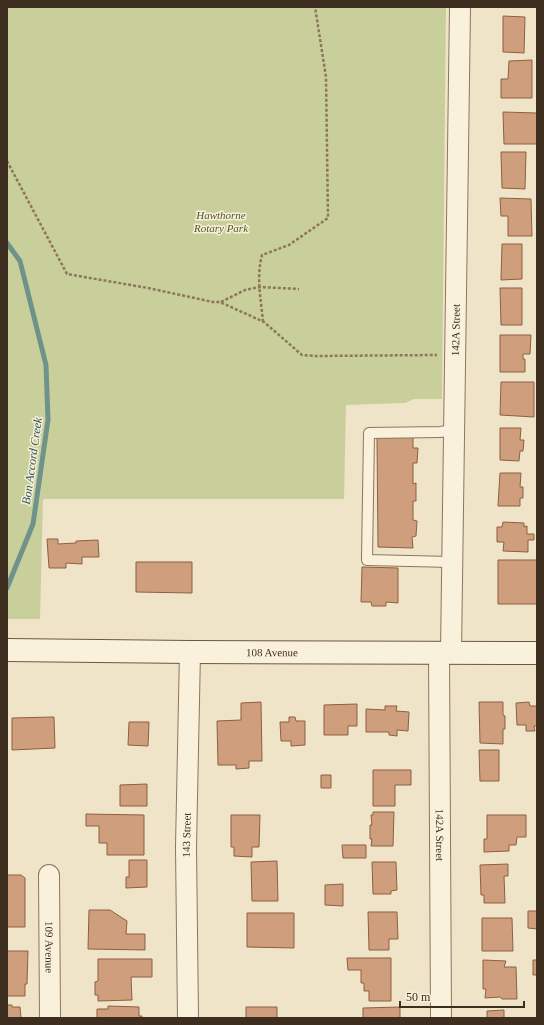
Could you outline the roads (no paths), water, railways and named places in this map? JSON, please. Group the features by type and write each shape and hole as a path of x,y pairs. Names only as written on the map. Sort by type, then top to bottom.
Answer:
{"main road":[{"name":"108 Avenue","path":"7,650 537,653"}],"street":[{"name":"142A Street","path":"441,1018 445,652 452,562 460,7"},
{"name":"143 Street","path":"188,1018 186,847 190,652"},
{"name":"109 Avenue","path":"50,875 50,1018"}],"lane":[{"path":"452,562 368,560 368,449 369,433 440,432 454,430"}],"waterway":[{"name":"Bon Accord Creek","path":"7,243 20,261 46,365 48,420 33,524 7,588"}],"park label":[{"name":"Hawthorne Rotary Park","path":"221,221"}]}
